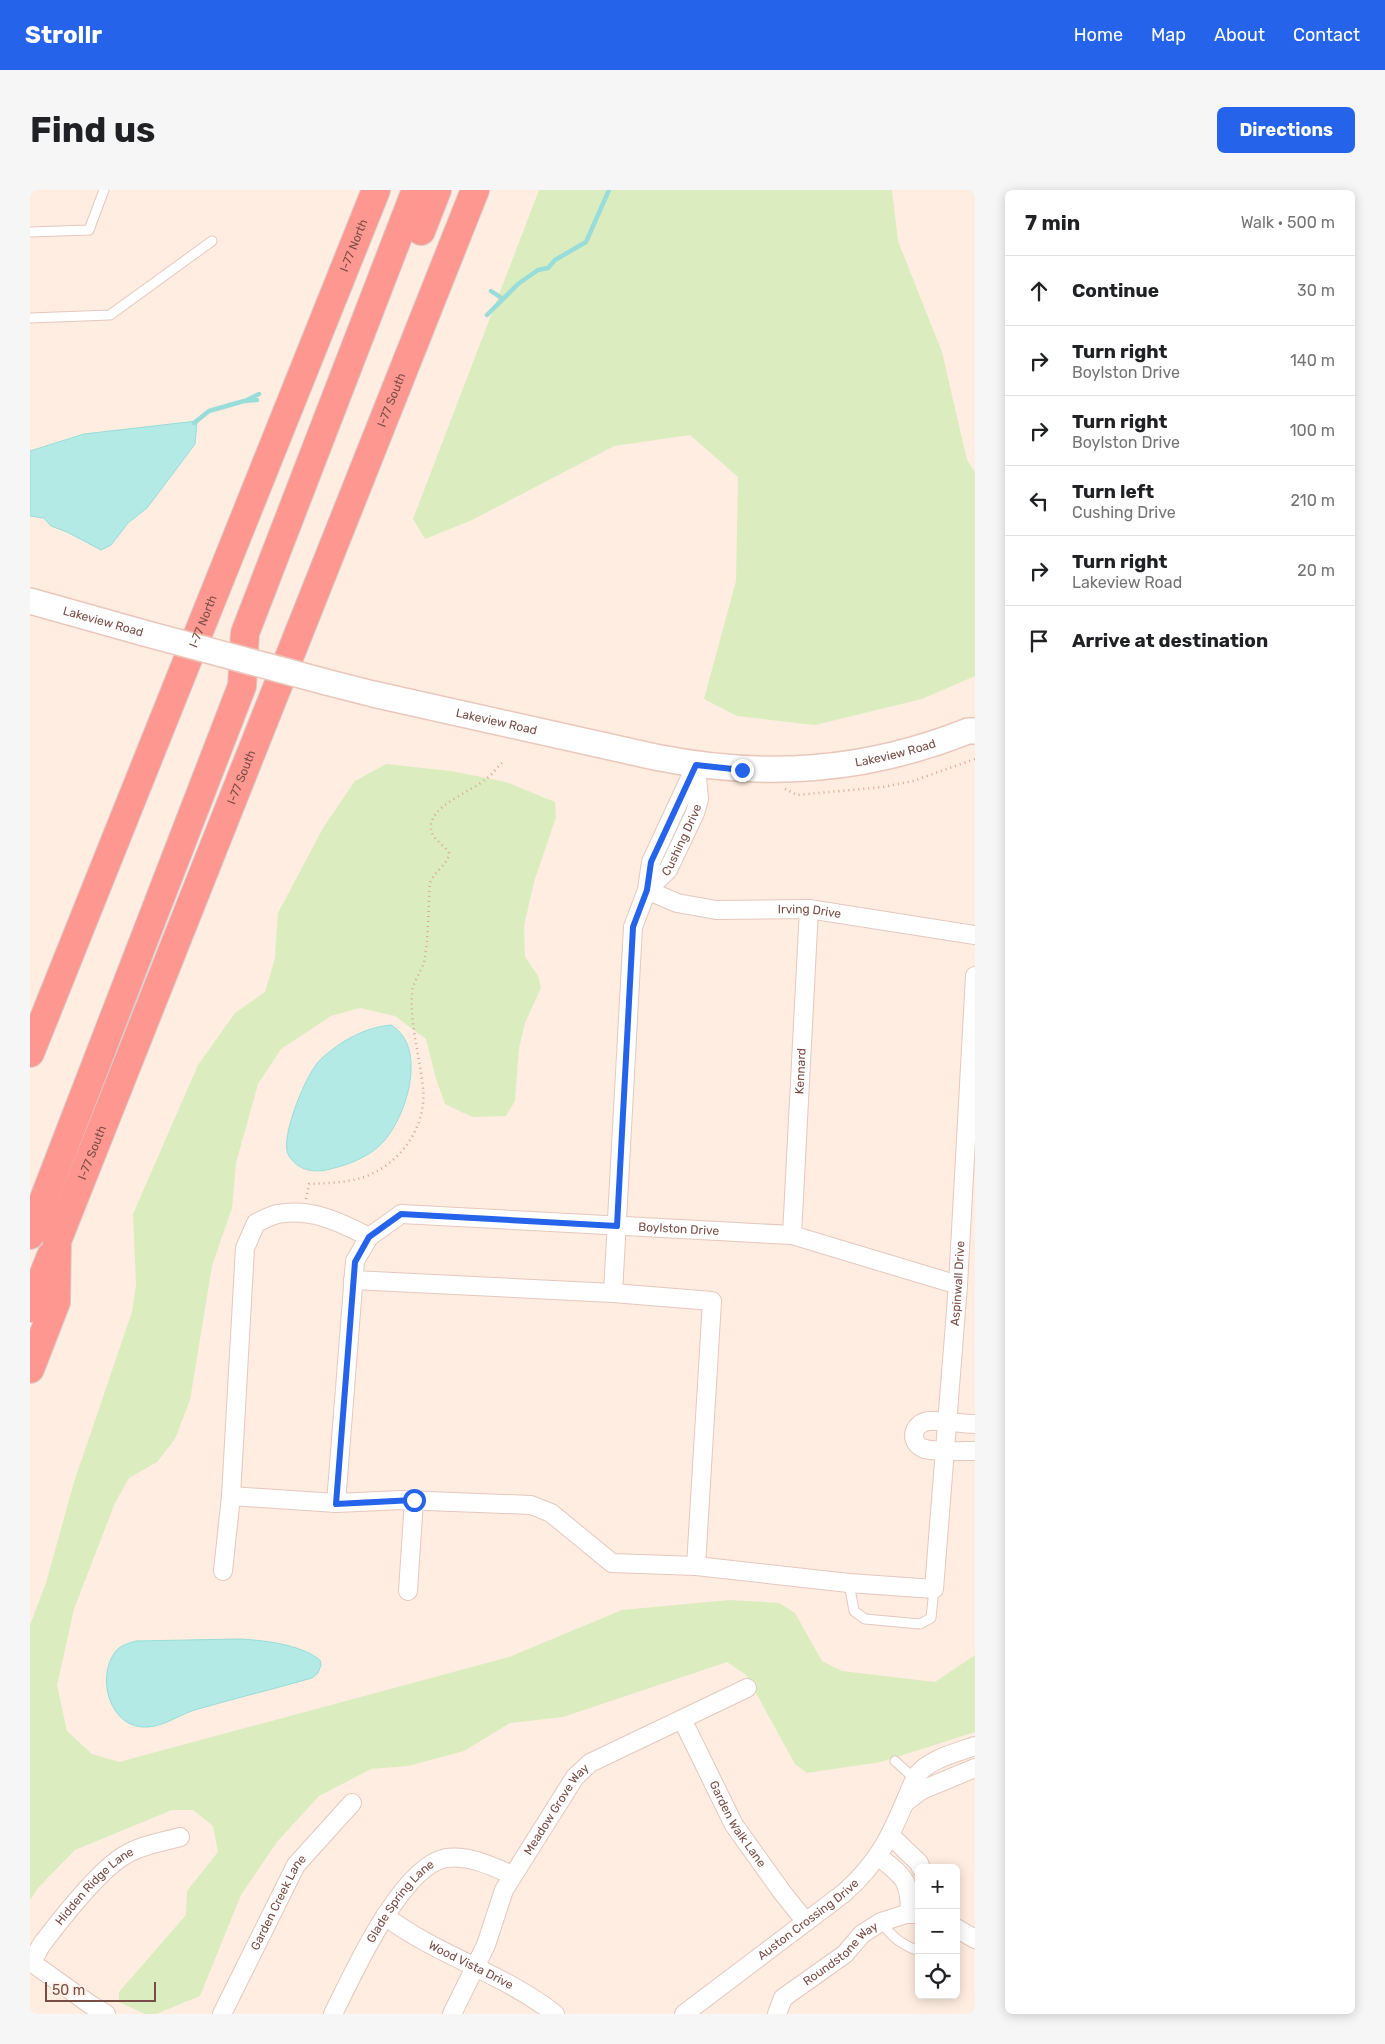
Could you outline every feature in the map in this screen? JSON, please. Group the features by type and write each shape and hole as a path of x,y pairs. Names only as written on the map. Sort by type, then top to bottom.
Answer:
{"highway":[{"name":"I-77 North","path":"30,1053 376,190"},
{"path":"30,1182 218,723 242,686 243,660 262,638 269,596 416,190"},
{"path":"269,596 437,190"},
{"name":"I-77 South","path":"30,1369 56,1302 57,1241 475,190"},
{"path":"30,1235 218,723"},
{"path":"30,1308 57,1241"}],"main road":[{"name":"Lakeview Road","path":"30,601 373,694 696,765 765,770 857,763 908,751 973,727"}],"street":[{"name":"Cushing Drive","path":"613,1293 633,927 647,890 668,870 695,813 699,799 696,765"},
{"name":"Irving Drive","path":"647,890 677,903 716,910 809,909 975,935"},
{"name":"Kennard","path":"792,1234 809,909"},
{"name":"Aspinwall Drive","path":"934,1589 958,1285 975,976"},
{"path":"223,1571 231,1496 245,1248 256,1223 277,1214 304,1212 334,1219 369,1237"},
{"name":"Boylston Drive","path":"336,1504 355,1262 369,1237 401,1214 792,1234 958,1285"},
{"path":"353,1280 613,1293 712,1301 696,1566"},
{"path":"975,1424 928,1421 919,1424 914,1430 913,1438 918,1446 926,1449 975,1451"},
{"path":"231,1496 336,1504 414,1500 532,1505 550,1513 612,1563 696,1566 849,1583 934,1589"},
{"path":"408,1591 414,1500"},
{"name":"Meadow Grove Way","path":"452,2014 486,1945 504,1890 568,1787 582,1770 590,1763 747,1688"},
{"name":"Garden Walk Lane","path":"682,1719 734,1825 806,1922"},
{"name":"Auston Crossing Drive","path":"684,2014 806,1922 862,1877 891,1836 915,1779 921,1770 929,1764 975,1746"},
{"path":"907,1801 922,1790 975,1768"},
{"name":"Garden Creek Lane","path":"222,2014 296,1865 352,1803"},
{"path":"891,1836 919,1864"},
{"name":"Hidden Ridge Lane","path":"31,1963 48,1936 109,1867 124,1855 138,1848 180,1837"},
{"path":"878,1856 897,1872 908,1886 914,1914"},
{"name":"Glade Spring Lane","path":"333,2014 369,1942 385,1916 419,1875 434,1862 446,1858 468,1858 512,1875"},
{"name":"Roundstone Way","path":"777,2014 783,1998 845,1954 862,1934 882,1922 914,1914"},
{"name":"Wood Vista Drive","path":"385,1916 400,1927 504,1980 538,2000 555,2014"},
{"path":"31,1963 106,2014"}],"lane":[{"path":"30,232 89,230 104,190"},
{"path":"30,318 110,315 212,241"},
{"path":"849,1583 854,1611 865,1619 920,1624 931,1618 934,1589"},
{"path":"895,1761 915,1779"},
{"path":"882,1922 892,1936 905,1946 915,1950"}],"path":[{"path":"797,795 883,787 913,781 975,758"},
{"path":"304,1212 309,1184 349,1181 377,1171 390,1163 399,1154 419,1126 423,1094 416,1049 412,993 424,960 431,878 448,859 449,853 436,840 431,822 438,810 485,780 502,763"}],"green space":[{"path":"539,190 892,190 898,241 942,352 967,460 975,472 975,676 922,699 815,725 737,716 704,699 736,581 738,477 690,435 614,446 472,520 425,539 413,519"},
{"path":"386,764 451,771 506,782 555,802 556,817 534,882 524,926 525,957 538,976 541,988 525,1023 519,1048 515,1101 506,1116 472,1117 445,1104 436,1079 426,1039 395,1016 360,1008 331,1016 281,1049 258,1084 236,1163 232,1208 212,1266 190,1400 175,1439 157,1462 129,1478 115,1503 74,1609 57,1685 67,1731 92,1754 119,1762 509,1657 622,1610 730,1600 779,1603 795,1613 822,1661 842,1671 935,1682 975,1655 975,1732 881,1762 807,1773 795,1764 746,1675 727,1662 563,1717 510,1723 464,1751 408,1766 371,1769 319,1796 277,1842 241,1895 200,1996 156,2014 145,2014 119,2002 119,1992 186,1915 187,1891 218,1852 213,1826 193,1810 172,1810 75,1850 39,1887 30,1900 30,1625 46,1583 74,1482 132,1312 136,1285 133,1214 198,1065 235,1013 265,992 275,958 278,913 323,828 355,781"}],"water":[{"path":"197,421 195,444 147,508 128,523 111,545 101,550 67,532 51,526 44,518 30,516 30,451 84,434"},
{"path":"391,1025 402,1035 409,1049 411,1065 406,1099 392,1129 379,1146 367,1155 354,1161 319,1171 304,1169 299,1166 288,1154 288,1134 296,1105 315,1066 329,1052 353,1036 371,1029"},
{"path":"258,1640 302,1650 320,1660 321,1665 318,1673 312,1678 198,1709 167,1722 148,1727 135,1726 124,1720 110,1700 107,1674 110,1662 116,1651 128,1643 136,1641"}],"waterway":[{"path":"487,315 518,284 538,270 548,268 555,260 586,242 609,190"},
{"path":"491,291 503,299"},
{"path":"247,400 259,394"},
{"path":"194,423 209,411 244,401 257,400"}],"route":[{"path":"414,1500 336,1504 355,1262 369,1237 401,1214 617,1226 633,927 647,890 651,862 673,819 681,794 696,765 742,770"}]}
